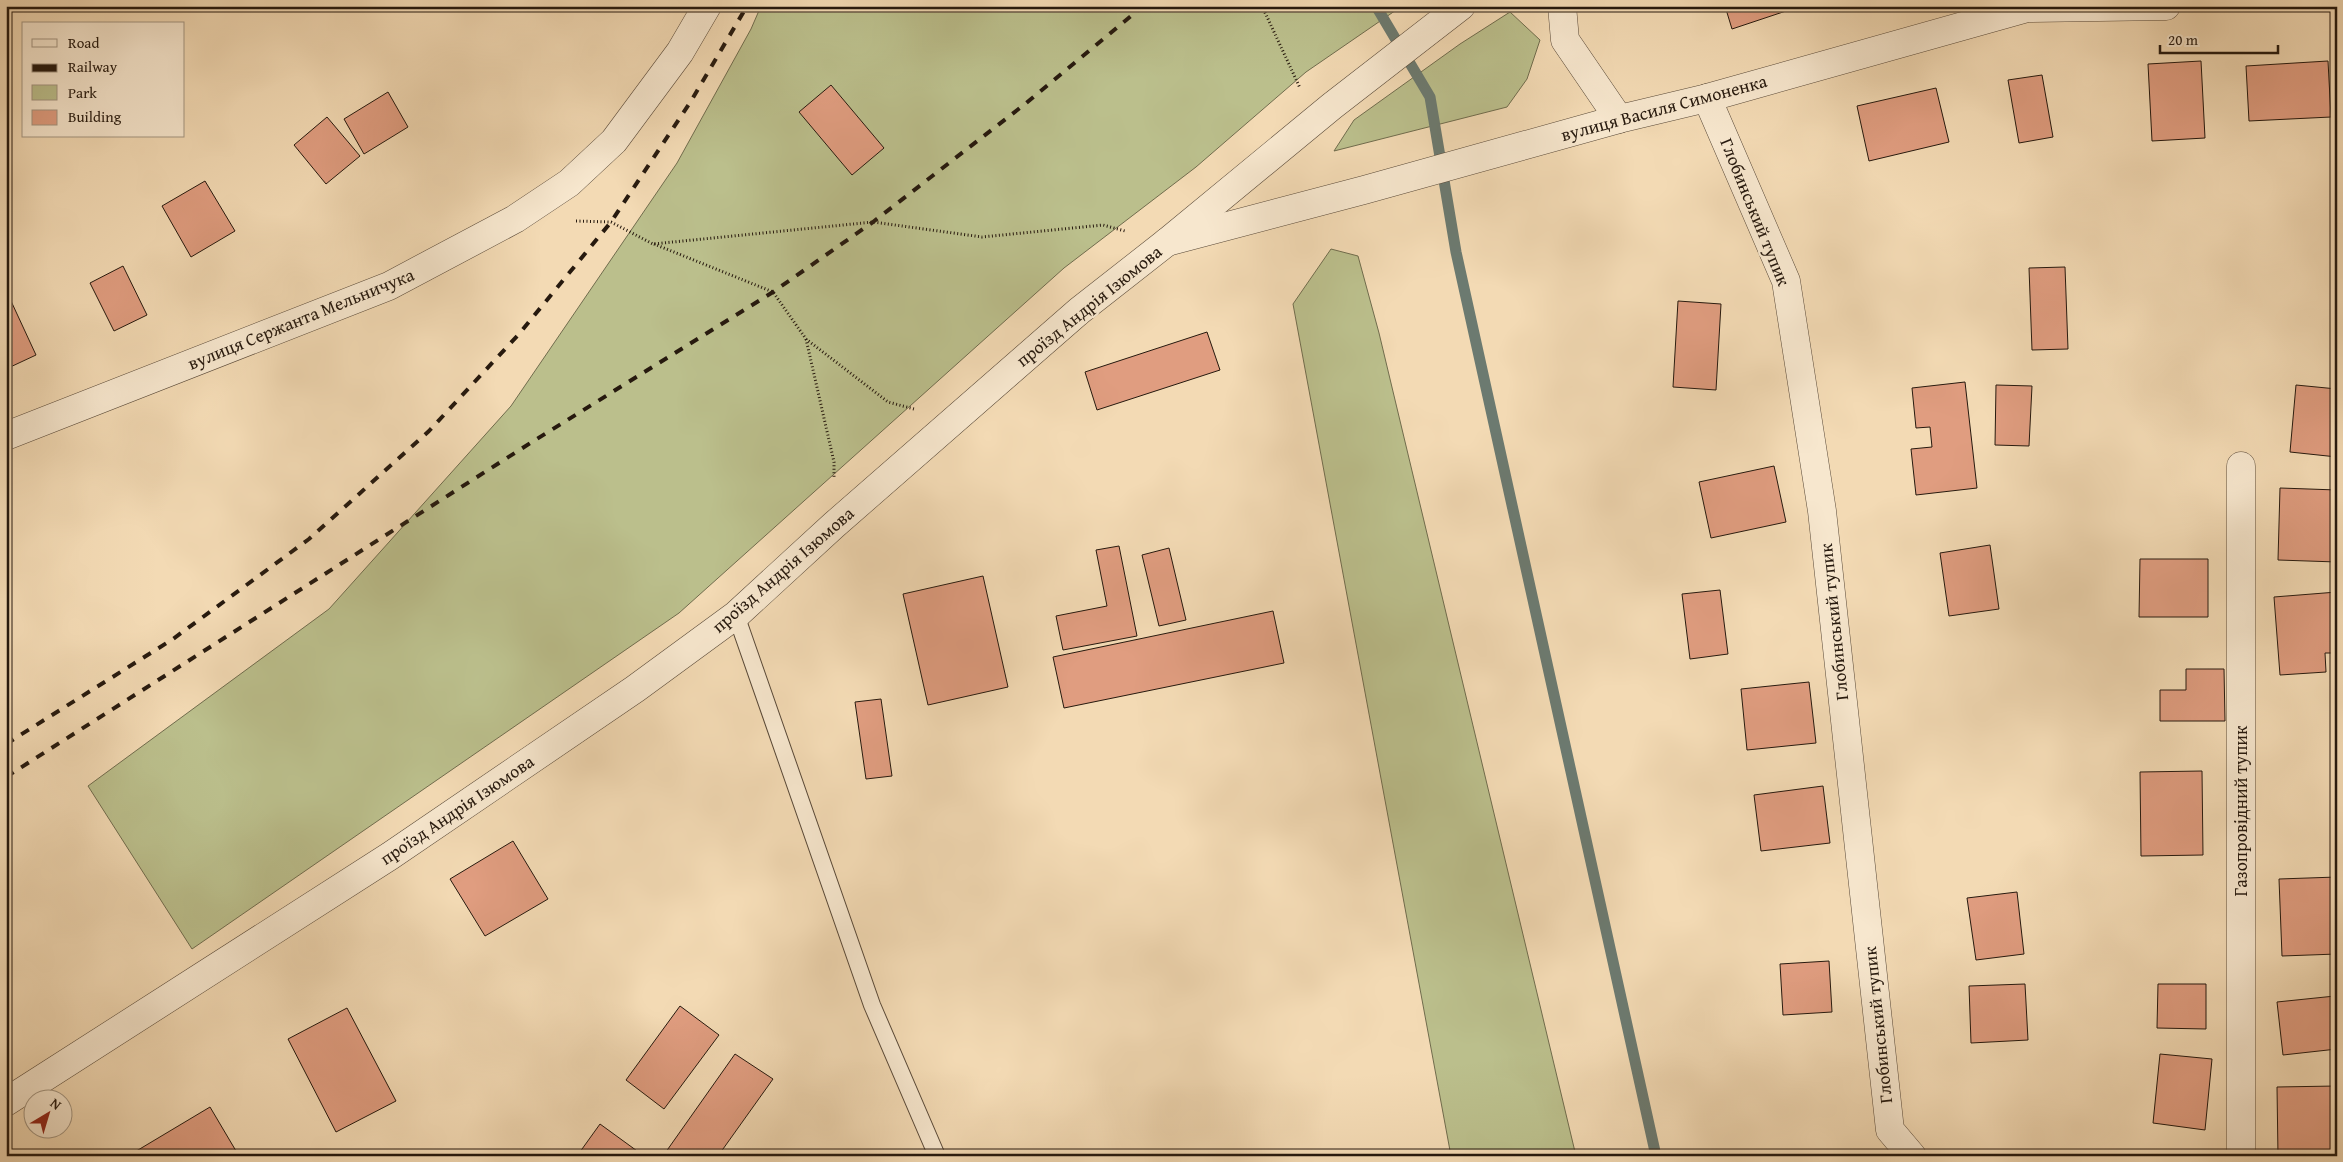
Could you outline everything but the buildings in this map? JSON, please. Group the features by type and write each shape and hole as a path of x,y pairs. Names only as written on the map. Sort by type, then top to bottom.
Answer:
{"street":[{"name":"вулиця Сержанта Мельничука","path":"6,436 389,286 515,219 569,182 614,141 680,52 708,6"},
{"name":"проїзд Андрія Ізюмова","path":"6,1102 398,850 635,689 736,615 834,525 1079,311 1167,242 1323,113 1461,6"},
{"path":"1562,6 1565,40 1618,118"},
{"name":"вулиця Василя Симоненка","path":"1167,242 1364,190 1618,118 1707,98 2027,8 2166,6"},
{"name":"Глобинський тупик","path":"1707,98 1786,281 1822,511 1890,1130 1912,1156"},
{"name":"Газопровідний тупик","path":"2241,466 2241,1156"}],"lane":[{"path":"736,615 872,1005 937,1156"}],"path":[{"path":"1262,6 1323,113"},
{"path":"572,221 611,222 653,244 773,292 806,339 888,402 954,420"},
{"path":"653,244 873,222 982,237 1103,225 1167,242"},
{"path":"806,339 834,462 834,525"}],"green space":[{"path":"761,6 1402,6 1306,72 1196,167 1064,268 679,613 192,949 88,786 329,609 511,406 677,163 751,29"},
{"path":"1510,12 1540,40 1527,79 1507,107 1334,151 1354,120 1460,44"},
{"path":"1331,249 1358,256 1379,333 1576,1156 1451,1156 1293,304"}],"waterway":[{"path":"1376,6 1430,97 1456,252 1656,1156"}],"railway":[{"path":"6,744 173,639 309,539 429,431 519,334 611,222 691,101 747,6"},
{"path":"6,777 532,442 773,292 873,222 1025,104 1143,6"}]}
